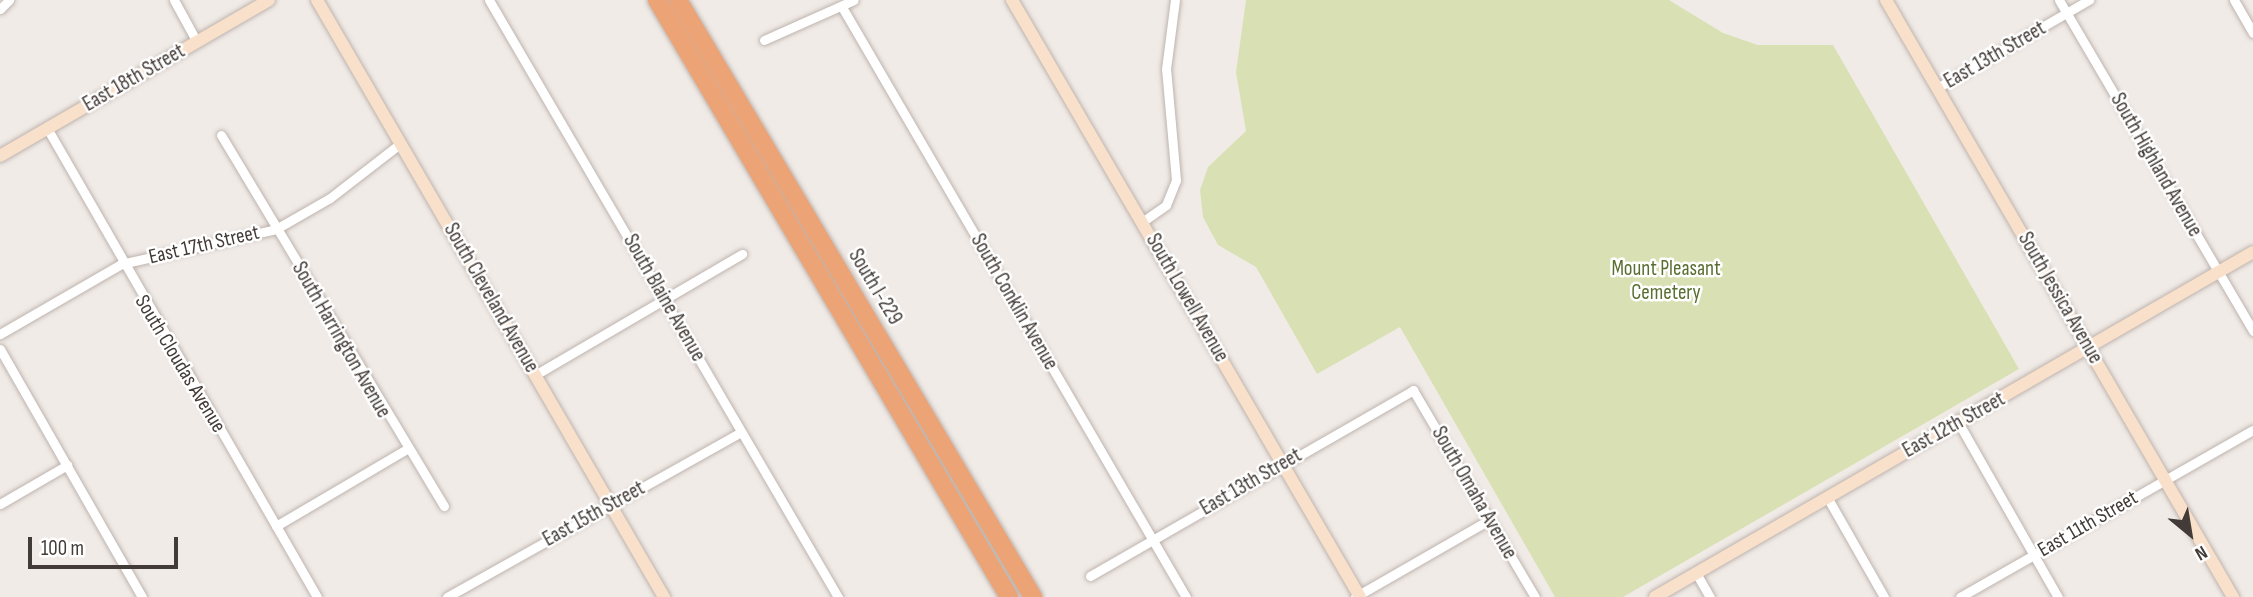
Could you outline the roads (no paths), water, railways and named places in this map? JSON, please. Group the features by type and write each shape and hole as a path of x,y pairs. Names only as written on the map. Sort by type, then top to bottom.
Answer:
{"highway":[{"name":"South I-229","path":"657,0 1009,597"},
{"name":"South I-229","path":"678,0 1033,597"}],"street":[{"path":"0,9 9,0"},
{"path":"174,0 197,42"},
{"name":"East 18th Street","path":"0,156 269,0"},
{"name":"South Cleveland Avenue","path":"317,0 664,597"},
{"name":"South Blaine Avenue","path":"489,0 838,597"},
{"path":"764,40 853,0"},
{"name":"South Lowell Avenue","path":"1012,0 1358,596"},
{"path":"1142,222 1166,205 1177,180 1166,69 1175,0"},
{"name":"South Jessica Avenue","path":"1886,0 2232,597"},
{"name":"South Highland Avenue","path":"2059,0 2253,331"},
{"name":"East 13th Street","path":"1937,88 2090,0"},
{"path":"2234,0 2253,33"},
{"name":"South Conklin Avenue","path":"842,7 1186,597"},
{"name":"South Cloudas Avenue","path":"47,128 121,264 317,597"},
{"name":"South Harrington Avenue","path":"221,135 405,450 444,506"},
{"name":"East 17th Street","path":"0,334 121,264 276,229 330,198 401,143"},
{"name":"East 12th Street","path":"1655,597 2253,252"},
{"path":"535,375 742,254"},
{"path":"0,349 142,597"},
{"name":"East 13th Street","path":"1090,576 1413,390"},
{"name":"South Omaha Avenue","path":"1413,390 1535,597"},
{"path":"1958,422 2059,597"},
{"name":"East 11th Street","path":"1960,597 2253,430"},
{"name":"East 15th Street","path":"447,597 741,432"},
{"path":"276,526 405,450"},
{"path":"0,504 67,466"},
{"path":"1827,498 1884,597"},
{"path":"1358,596 1489,520"},
{"path":"1696,573 1710,597"}],"park label":[{"name":"Mount Pleasant Cemetery","path":"1666,281"}]}
